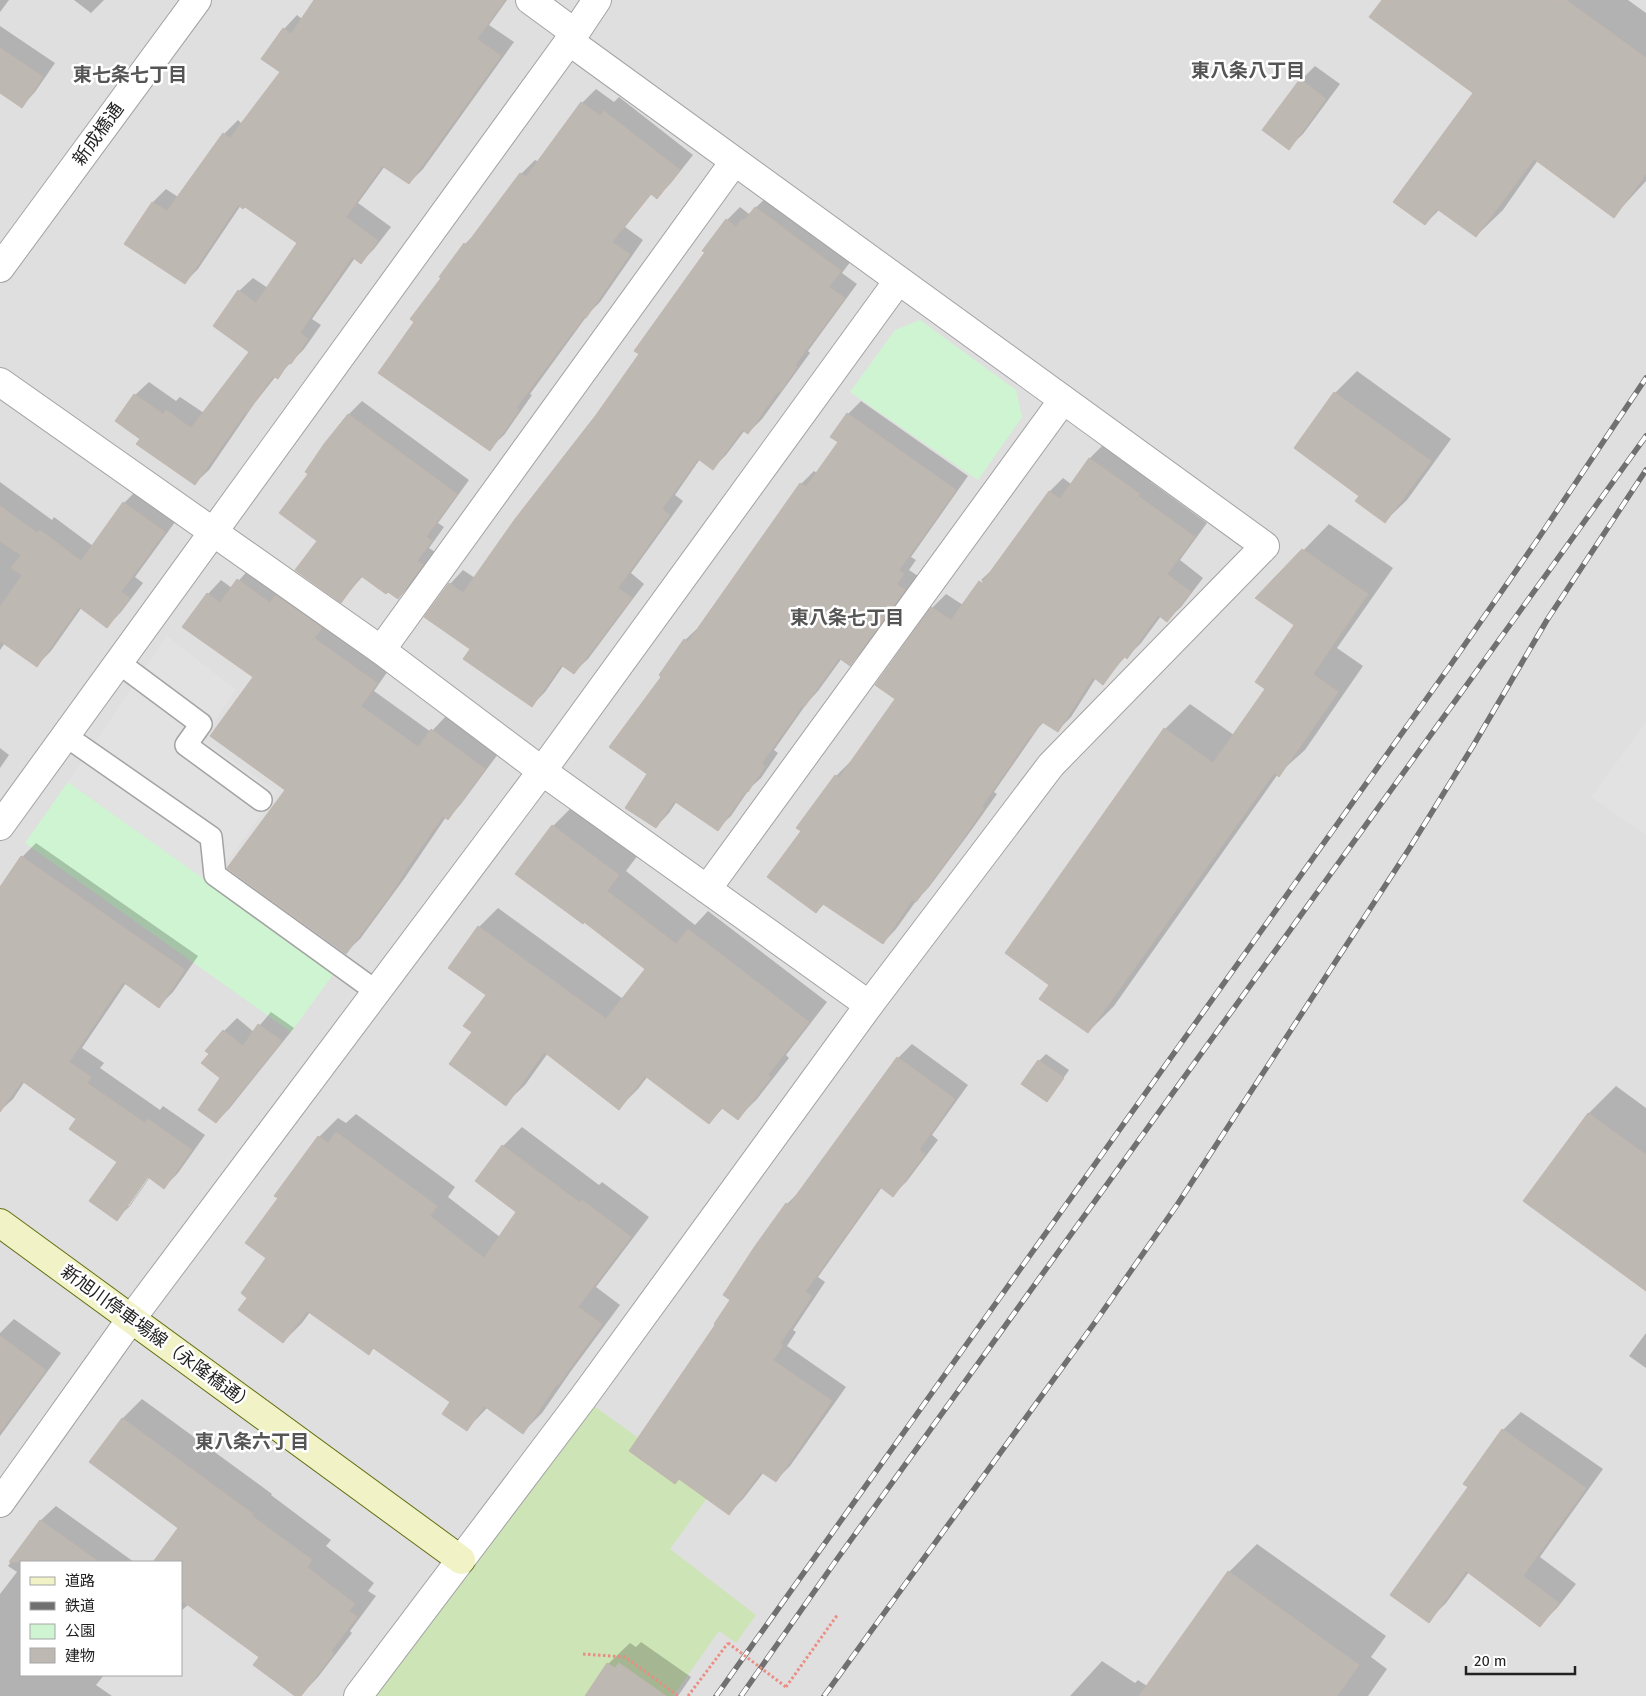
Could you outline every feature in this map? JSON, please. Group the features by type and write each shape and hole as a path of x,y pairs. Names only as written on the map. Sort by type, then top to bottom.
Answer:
{"main road":[{"name":"新旭川停車場線（永隆橋通）","path":"0,1223 461,1560"}],"street":[{"name":"新成橋通","path":"0,268 197,0"},
{"path":"358,1696 582,1398 869,1005 1051,765 1265,546 734,162 572,37 530,0"},
{"path":"0,826 214,533 597,0"},
{"path":"381,650 734,162"},
{"path":"0,1503 132,1319 542,771 898,281"},
{"path":"0,382 381,650 542,771 869,1005"},
{"path":"707,889 1063,400"}],"lane":[{"path":"119,663 201,724 186,744 261,800"},
{"path":"66,736 212,837 215,875 377,992"}],"path":[{"path":"688,1696 728,1643 786,1687 838,1614"},
{"path":"583,1654 625,1657 678,1696"}],"shaded area":[{"path":"0,0 1646,0 1646,1696 0,1696"},
{"path":"167,636 236,690 202,739 277,792 211,884 68,782"},
{"path":"1646,722 1646,835 1591,797"}],"green space":[{"path":"920,320 1016,390 1022,417 978,480 850,392 895,330"},
{"path":"68,782 335,972 291,1032 25,843"},
{"path":"583,1398 712,1491 670,1549 756,1615 736,1643 719,1631 673,1696 666,1696 619,1663 615,1668 607,1664 591,1687 598,1692 596,1696 358,1696"}],"building":[{"path":"314,0 505,0 477,39 501,56 409,184 382,166 346,217 378,241 361,264 352,257 300,333 308,339 291,364 289,362 278,379 273,376 195,485 136,444 140,439 115,421 134,394 163,414 166,410 191,428 249,352 213,326 238,290 256,303 297,243 245,207 243,209 238,205 185,284 124,244 152,202 167,211 223,133 230,138 280,72 261,59 283,28 291,34"},
{"path":"1382,0 1566,0 1646,58 1646,174 1614,218 1534,159 1476,237 1437,209 1425,225 1393,202 1473,93 1369,17"},
{"path":"0,48 43,77 22,108 0,93"},
{"path":"1300,79 1326,99 1289,150 1262,130"},
{"path":"581,102 600,116 604,111 680,170 657,199 651,194 612,242 630,254 586,318 584,317 516,408 519,410 490,451 378,373 414,322 410,319 441,278 439,277 464,243 466,245 520,173 526,177"},
{"path":"755,207 841,271 829,287 845,298 795,365 797,367 780,392 778,391 748,434 742,430 713,470 698,459 662,509 670,515 618,588 632,598 574,674 561,665 532,707 463,659 470,649 424,617 449,583 463,593 515,519 596,415 639,354 634,351 705,252 702,251 726,219 736,227 742,219 744,221"},
{"path":"1334,392 1431,461 1385,523 1355,501 1359,496 1294,448"},
{"path":"847,413 956,490 899,570 904,574 897,584 905,590 850,666 839,658 761,764 765,766 718,831 674,801 656,828 625,808 647,774 609,747 661,677 659,675 684,639 688,642 800,483 806,487 838,442 830,437"},
{"path":"348,414 457,494 426,537 432,541 417,561 423,565 398,599 388,592 386,594 361,576 341,603 295,570 317,541 279,513 308,474 305,472 324,444"},
{"path":"1089,458 1140,494 1138,496 1195,537 1167,574 1191,592 1167,622 1158,615 1127,659 1124,656 1103,685 1093,677 1058,732 1042,722 1030,736 982,806 984,808 957,847 916,902 912,900 883,944 823,904 816,913 767,877 801,831 796,828 835,775 839,778 895,699 875,685 931,607 951,620 979,581 982,583 1049,491 1060,499"},
{"path":"123,502 165,532 121,592 130,598 107,628 79,607 37,667 0,641 0,607 22,575 11,568 21,555 0,541 0,506 37,533 40,530 81,561"},
{"path":"1302,549 1368,594 1313,674 1338,692 1279,777 1274,773 1088,1033 1039,999 1049,985 1005,953 1164,728 1213,763 1265,689 1255,682 1294,625 1255,598"},
{"path":"237,579 270,603 276,595 322,628 314,638 377,683 361,706 418,747 431,729 485,769 448,820 443,816 391,894 346,954 227,868 285,790 210,736 253,677 182,627 207,593 220,603"},
{"path":"552,825 619,875 607,891 676,944 688,929 809,1022 768,1075 771,1077 738,1120 722,1108 709,1124 645,1076 619,1110 544,1052 506,1106 449,1064 472,1032 463,1026 486,995 448,968 478,926 606,1019 645,969 584,922 583,924 515,874"},
{"path":"21,856 185,970 159,1008 123,982 69,1062 91,1077 87,1083 145,1123 148,1119 192,1150 164,1189 148,1177 117,1221 89,1201 117,1162 69,1129 76,1119 22,1081 0,1112 0,887"},
{"path":"258,1024 282,1041 216,1123 198,1110 220,1078 201,1063 209,1054 205,1051 223,1030 243,1046"},
{"path":"897,1057 955,1099 919,1150 925,1154 893,1197 880,1187 805,1292 812,1296 780,1344 783,1346 773,1360 832,1401 776,1482 761,1472 729,1515 679,1479 675,1484 629,1451 715,1325 730,1300 723,1295 755,1246 786,1203 789,1205"},
{"path":"1038,1060 1064,1078 1047,1102 1021,1084"},
{"path":"1588,1113 1646,1155 1646,1291 1523,1201"},
{"path":"336,1132 437,1206 430,1216 484,1258 516,1212 475,1181 502,1145 580,1203 582,1200 631,1237 578,1307 602,1324 557,1384 523,1434 484,1406 467,1431 442,1414 450,1402 373,1348 369,1355 307,1311 283,1343 238,1310 247,1298 241,1293 266,1258 245,1243 278,1198 274,1196 318,1136 328,1143"},
{"path":"0,1336 46,1370 0,1432"},
{"path":"122,1418 253,1514 252,1516 312,1560 307,1567 355,1604 349,1611 357,1617 331,1651 334,1653 301,1696 295,1696 253,1665 259,1657 182,1601 182,1561 154,1561 178,1528 89,1462"},
{"path":"1502,1429 1586,1488 1523,1576 1559,1603 1540,1627 1466,1571 1429,1623 1390,1595 1468,1487 1463,1484"},
{"path":"40,1520 98,1561 20,1561 9,1562"},
{"path":"1228,1571 1359,1665 1337,1696 1139,1696"},
{"path":"607,1663 615,1668 619,1663 666,1696 585,1696"}],"railway":[{"path":"716,1696 1452,663 1646,378"},
{"path":"741,1696 835,1562 1646,436"},
{"path":"824,1696 1096,1321 1177,1205 1409,849 1473,746 1547,620 1646,470"}],"district":[{"name":"東八条八丁目","path":"1248,70"},
{"name":"東七条七丁目","path":"130,74"},
{"name":"東八条七丁目","path":"847,617"},
{"name":"東八条六丁目","path":"252,1441"}]}
